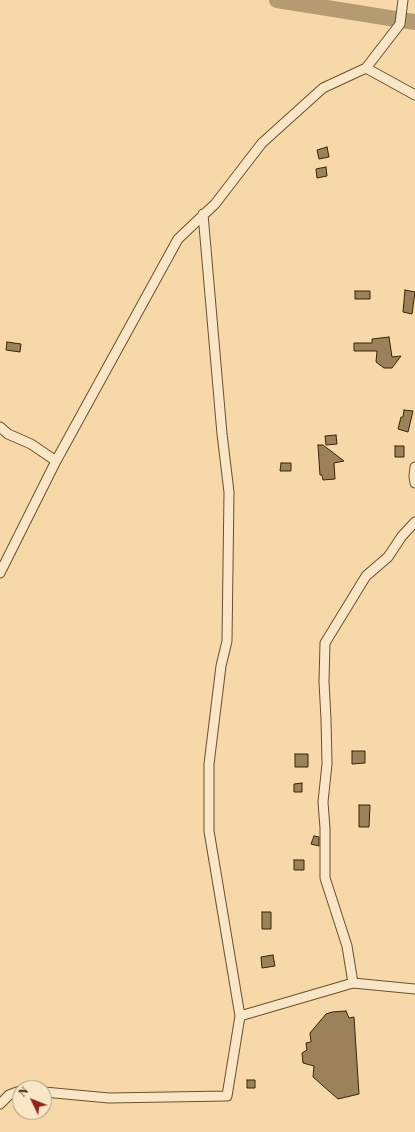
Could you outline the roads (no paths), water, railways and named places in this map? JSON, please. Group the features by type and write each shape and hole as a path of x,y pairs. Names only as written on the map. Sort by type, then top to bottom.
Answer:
{"street":[{"path":"0,573 56,461 178,239 215,204 262,143 323,88 366,68 400,24 403,0"},
{"path":"366,68 415,95"},
{"path":"52,1093 109,1098 227,1096 240,1016 209,831 209,764 221,666 227,641 229,492 222,434 203,214"},
{"path":"0,427 8,434 31,444 56,461"},
{"path":"415,467 415,483"},
{"path":"353,983 347,946 325,878 325,828 323,802 327,764 324,682 325,643 366,576 388,556 402,536 415,522"},
{"path":"240,1016 353,983 415,989"},
{"path":"0,1104 9,1095 12,1094"}],"waterway":[{"path":"277,0 415,22"}]}
